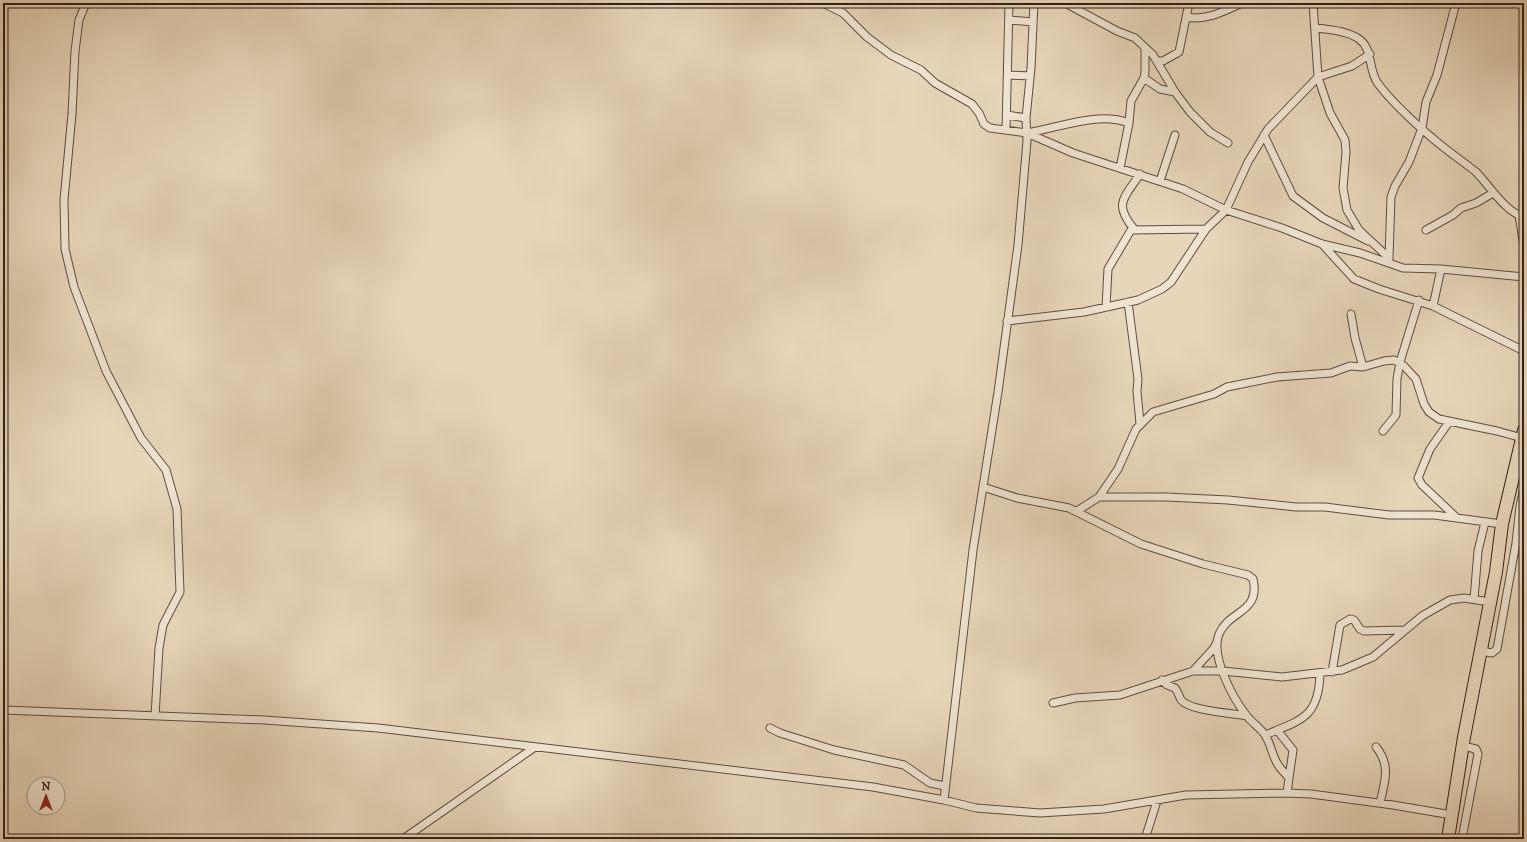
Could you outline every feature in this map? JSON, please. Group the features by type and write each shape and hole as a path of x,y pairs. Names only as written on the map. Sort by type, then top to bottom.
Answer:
{"highway":[{"path":"1452,836 1452,815 1463,746 1490,602 1502,524 1523,434"}],"street":[{"path":"86,3 79,20 75,51 72,114 64,200 65,249 74,287 106,371 141,438 166,470 177,508 177,558 181,584 178,598 163,625 159,648 155,716"},
{"path":"823,3 843,13 867,37 892,55 921,70 935,82 972,104 979,113 984,124 990,128 1006,130 1019,134 1078,122 1109,118 1129,123"},
{"path":"1006,130 1009,3"},
{"path":"944,800 973,550 1018,245 1027,133 1026,118 1034,3"},
{"path":"1065,3 1117,31 1135,38 1157,61 1175,92 1203,125 1228,143"},
{"path":"1157,61 1163,61 1179,52 1189,3"},
{"path":"1186,17 1195,19 1208,16 1242,3"},
{"path":"1313,3 1318,77 1330,113 1344,140 1346,152 1342,188 1347,210 1359,230 1389,260 1403,268 1440,269 1524,277"},
{"path":"1389,260 1392,197 1395,186 1409,162 1422,128 1426,102 1438,75 1456,3"},
{"path":"1009,20 1033,22"},
{"path":"1315,28 1354,37 1363,43 1370,54 1371,71 1377,82 1441,146 1475,172 1493,194 1521,216 1524,247"},
{"path":"1120,168 1129,123 1131,101 1144,78 1145,48"},
{"path":"1007,321 1072,314 1138,300 1149,296 1172,282 1206,229 1226,210 1248,162 1264,135 1287,108 1318,77 1352,66 1370,54"},
{"path":"1008,75 1030,76"},
{"path":"1144,78 1160,89 1175,92"},
{"path":"1007,115 1026,118"},
{"path":"1027,133 1073,153 1160,180 1183,189 1226,210 1282,228 1322,244 1389,260"},
{"path":"1160,180 1176,135"},
{"path":"1264,135 1293,196 1323,218 1372,243"},
{"path":"1134,229 1124,217 1121,209 1123,201 1140,174"},
{"path":"1426,230 1453,215 1461,208 1476,203 1493,194"},
{"path":"1106,307 1108,269 1127,234 1134,229 1206,229"},
{"path":"1322,244 1354,279 1379,289 1419,300 1524,351"},
{"path":"1433,306 1440,269"},
{"path":"1383,431 1396,415 1397,379 1400,362 1419,300"},
{"path":"1128,302 1138,379 1137,391 1140,424"},
{"path":"1351,314 1355,338 1363,367"},
{"path":"1076,511 1099,497 1118,469 1140,424 1153,412 1214,394 1240,383 1277,377 1331,373 1355,366 1363,367 1392,360 1400,362 1418,381 1424,404 1430,412 1439,419 1498,431 1523,434"},
{"path":"1449,422 1430,449 1418,478 1422,485 1457,518"},
{"path":"983,487 1017,498 1076,511 1123,537 1141,544 1204,564 1248,575 1253,579 1253,596 1249,607 1224,625 1218,635 1217,652 1223,671 1247,716 1265,735 1277,764 1289,778"},
{"path":"1481,651 1492,653 1497,649 1516,543 1520,506 1524,487"},
{"path":"1099,497 1166,497 1228,500 1296,507 1326,507 1389,515 1434,515 1502,524"},
{"path":"1474,599 1477,558 1485,522"},
{"path":"1053,703 1074,698 1120,695 1193,671 1223,671 1282,677 1332,672 1348,668 1373,657 1432,608 1450,600 1464,598 1490,602"},
{"path":"1332,672 1340,625 1344,622 1354,620 1360,629 1364,631 1405,630"},
{"path":"1193,671 1214,648 1217,642"},
{"path":"1265,735 1295,723 1310,711 1317,698 1320,673"},
{"path":"1162,680 1176,690 1182,700 1187,703 1205,709 1247,716"},
{"path":"3,710 264,720 378,728 873,787 944,800 976,808 1040,812 1104,809 1186,795 1287,793 1311,794 1380,803 1452,815"},
{"path":"770,728 780,733 834,750 904,765 930,783 945,786"},
{"path":"1277,730 1293,750 1287,793"},
{"path":"1462,839 1478,754 1476,749 1463,746"},
{"path":"403,839 535,747"},
{"path":"1376,747 1386,763 1384,787 1380,803"},
{"path":"1145,839 1157,801"}]}
